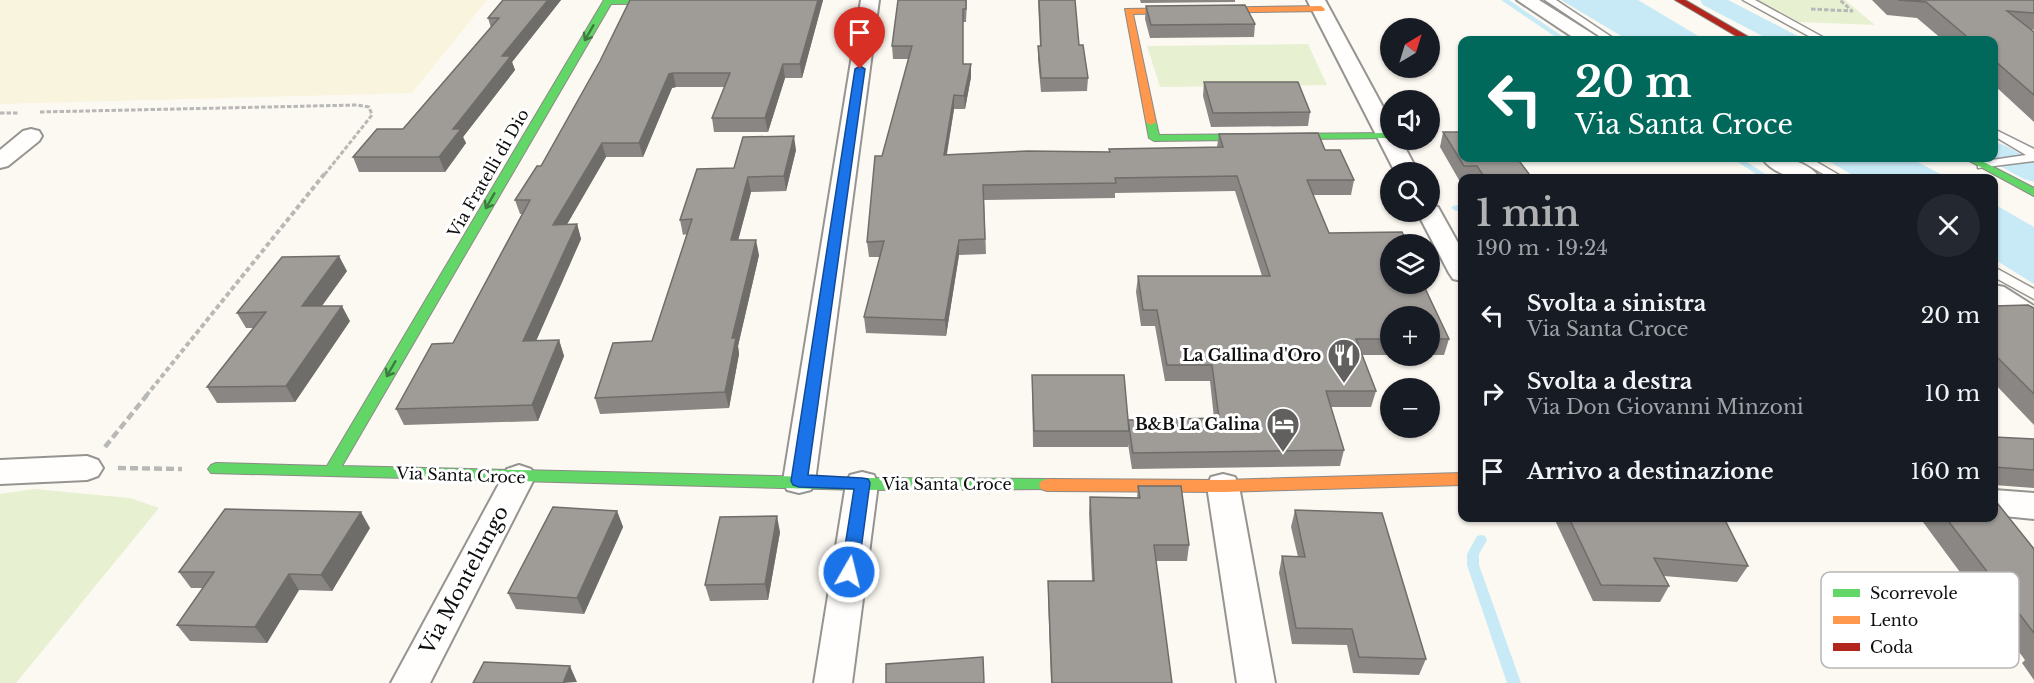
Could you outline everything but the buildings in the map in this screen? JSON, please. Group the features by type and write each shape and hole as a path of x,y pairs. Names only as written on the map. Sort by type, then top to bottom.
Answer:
{"street":[{"name":"Via Fratelli di Dio","path":"332,470 608,1 735,0"},
{"path":"799,481 870,0"},
{"path":"1526,0 1583,36"},
{"path":"1679,0 1742,36"},
{"path":"1380,123 1318,4 1128,11 1154,138 1380,136"},
{"path":"0,161 32,136"},
{"path":"1780,162 1801,174"},
{"path":"1976,162 2034,193"},
{"path":"1434,222 1458,266"},
{"path":"1998,296 2034,318"},
{"path":"0,472 87,468"},
{"name":"Via Santa Croce","path":"216,469 862,483 1223,486 1458,479"},
{"name":"Via Montelungo","path":"410,683 519,477"},
{"path":"833,683 862,483"},
{"path":"1223,486 1256,683"},
{"path":"1998,503 2034,506"}],"lane":[{"path":"1550,0 1605,36"},
{"path":"1748,0 1816,36"},
{"path":"1998,134 2034,156"},
{"path":"1982,165 2034,156"},
{"path":"1809,162 1831,174"},
{"path":"1998,273 2034,295"}],"path":[{"path":"1807,9 1852,11 1840,0"},
{"path":"36,112 357,105 369,107 372,115 87,468"},
{"path":"0,113 24,113"},
{"path":"87,468 216,469"}],"shaded area":[{"path":"0,0 487,0 412,93 0,104"}],"green space":[{"path":"1755,0 1845,0 1875,25 1797,22"},
{"path":"1308,44 1327,85 1160,87 1147,46"},
{"path":"34,489 130,498 159,508 16,683 0,683 0,494"}],"water":[{"path":"1561,0 1638,0 1698,36 1621,36"},
{"path":"1830,162 1918,162 1940,174 1851,174"},
{"path":"1998,206 2034,227 2034,284 1998,262"}],"waterway":[{"path":"1504,0 1558,36"},
{"path":"1711,0 1779,36"},
{"path":"1998,153 2034,173"},
{"path":"1742,162 1761,174"},
{"path":"1481,540 1473,554 1473,565 1514,683"}],"traffic: fast":[{"path":"332,470 608,1 735,0"},
{"path":"1151,122 1154,138 1380,136"},
{"path":"1976,162 2034,193"},
{"path":"216,469 862,484 1047,485"}],"traffic: slow":[{"path":"1151,122 1128,11 1321,9"},
{"path":"1047,485 1223,486 1458,479"}],"traffic: jam":[{"path":"1679,0 1742,36"}],"place":[{"name":"La Gallina d'Oro","path":"1344,384"},
{"name":"B&B La Galina","path":"1283,453"}],"route":[{"path":"849,572 862,483 799,481 860,69"}]}
